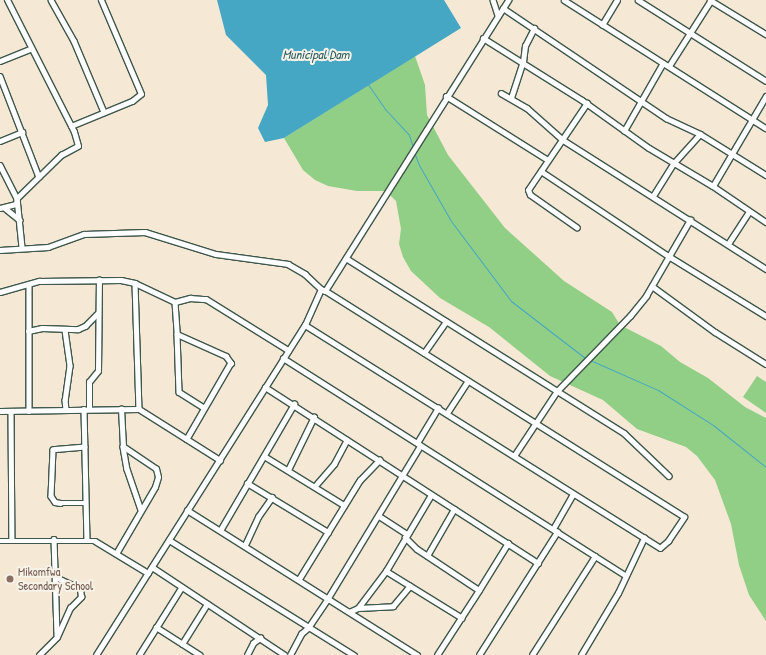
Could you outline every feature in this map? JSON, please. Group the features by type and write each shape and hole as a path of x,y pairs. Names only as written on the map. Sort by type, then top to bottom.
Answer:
{"street":[{"path":"2,208 16,204 17,198 61,155 78,146 71,126 30,49 7,0"},
{"path":"50,0 74,41 104,112"},
{"path":"71,126 132,101 138,98 141,93 101,0"},
{"path":"493,0 498,16"},
{"path":"96,655 305,325 323,290 346,258 446,96 508,0"},
{"path":"564,0 766,128"},
{"path":"602,25 617,0"},
{"path":"638,0 766,81"},
{"path":"669,66 711,0 766,34"},
{"path":"503,8 641,99 666,118 700,134 733,153 766,175"},
{"path":"510,98 524,62 525,46 534,28"},
{"path":"483,38 524,62 673,164 713,186 749,212 766,222"},
{"path":"0,61 30,49"},
{"path":"624,131 663,62"},
{"path":"0,76 39,177"},
{"path":"501,93 527,108 563,140 766,269"},
{"path":"446,96 548,160"},
{"path":"713,186 766,96"},
{"path":"577,228 528,192 548,160 587,104"},
{"path":"0,141 22,132"},
{"path":"653,196 673,164 700,134"},
{"path":"0,166 17,198 22,247"},
{"path":"541,172 670,257 766,316"},
{"path":"2,208 20,220"},
{"path":"728,244 749,212"},
{"path":"514,456 557,391 630,316 652,286 690,220"},
{"path":"0,250 22,247 48,247 84,234 146,232 216,254 288,264 305,274 323,290 535,424 684,515 662,548 573,494 447,413 305,325"},
{"path":"346,258 636,441 669,476"},
{"path":"87,540 85,447 86,409 89,382 98,371 99,280"},
{"path":"0,292 40,281 99,280 135,283 175,302 190,298 206,299 288,350"},
{"path":"135,283 138,409"},
{"path":"29,285 29,411"},
{"path":"652,286 715,332 766,364"},
{"path":"175,302 179,392 203,407"},
{"path":"28,331 42,328 65,330 85,326 98,313"},
{"path":"424,353 446,322"},
{"path":"65,330 70,366 65,400 66,410"},
{"path":"177,334 226,356 230,361 203,407 187,440"},
{"path":"283,358 625,575"},
{"path":"447,413 468,381"},
{"path":"265,387 294,404 346,440 538,563"},
{"path":"221,529 294,404"},
{"path":"290,655 301,634 308,628 328,598 403,477 438,408"},
{"path":"121,409 123,447 127,469 140,510"},
{"path":"0,411 138,409 220,460"},
{"path":"11,411 12,540"},
{"path":"288,470 314,417"},
{"path":"315,486 334,464 346,440"},
{"path":"85,447 58,448 53,450 51,496 60,504 86,503"},
{"path":"117,552 140,510 155,488 158,472 123,447"},
{"path":"264,456 344,505"},
{"path":"299,579 360,480 379,460"},
{"path":"248,483 328,532"},
{"path":"479,655 538,563 573,494"},
{"path":"358,608 386,572 406,535 431,495"},
{"path":"245,545 258,517 272,497"},
{"path":"427,556 454,509"},
{"path":"187,510 221,529 417,655"},
{"path":"379,516 406,535 427,556 480,590"},
{"path":"581,655 615,597 644,538"},
{"path":"54,539 57,636"},
{"path":"0,541 54,539 87,540 104,544 148,573"},
{"path":"169,540 308,628 354,655"},
{"path":"437,655 480,590 508,543"},
{"path":"532,655 595,556"},
{"path":"152,567 181,588 285,655"},
{"path":"386,572 410,586 445,610 462,618"},
{"path":"39,655 57,636 70,608 81,597 82,593 80,589 56,578"},
{"path":"349,612 358,608 393,606 410,586"},
{"path":"142,654 156,627 181,588"},
{"path":"182,644 207,604"},
{"path":"156,627 200,655"},
{"path":"247,655 253,643 260,638"}],"green space":[{"path":"415,56 425,85 427,115 448,155 505,228 564,281 612,312 620,325 661,346 680,362 708,378 745,407 766,418 766,621 749,595 739,565 731,524 715,480 697,456 686,447 637,429 603,400 550,376 489,327 440,298 411,271 403,257 399,244 401,229 396,201 386,191 357,191 328,186 315,180 303,170 284,138"},
{"path":"757,376 766,382 766,413 743,397"}],"water":[{"name":"Municipal Dam","path":"217,0 444,0 461,28 284,138 265,142 258,128 268,105 266,75 226,35"}],"waterway":[{"path":"367,83 385,109 409,135 413,147"},
{"path":"414,152 419,165 451,221 511,301 585,358"},
{"path":"590,360 658,390 713,425 766,467"}],"place":[{"name":"Mikomfwa Secondary School","path":"10,579"}]}
